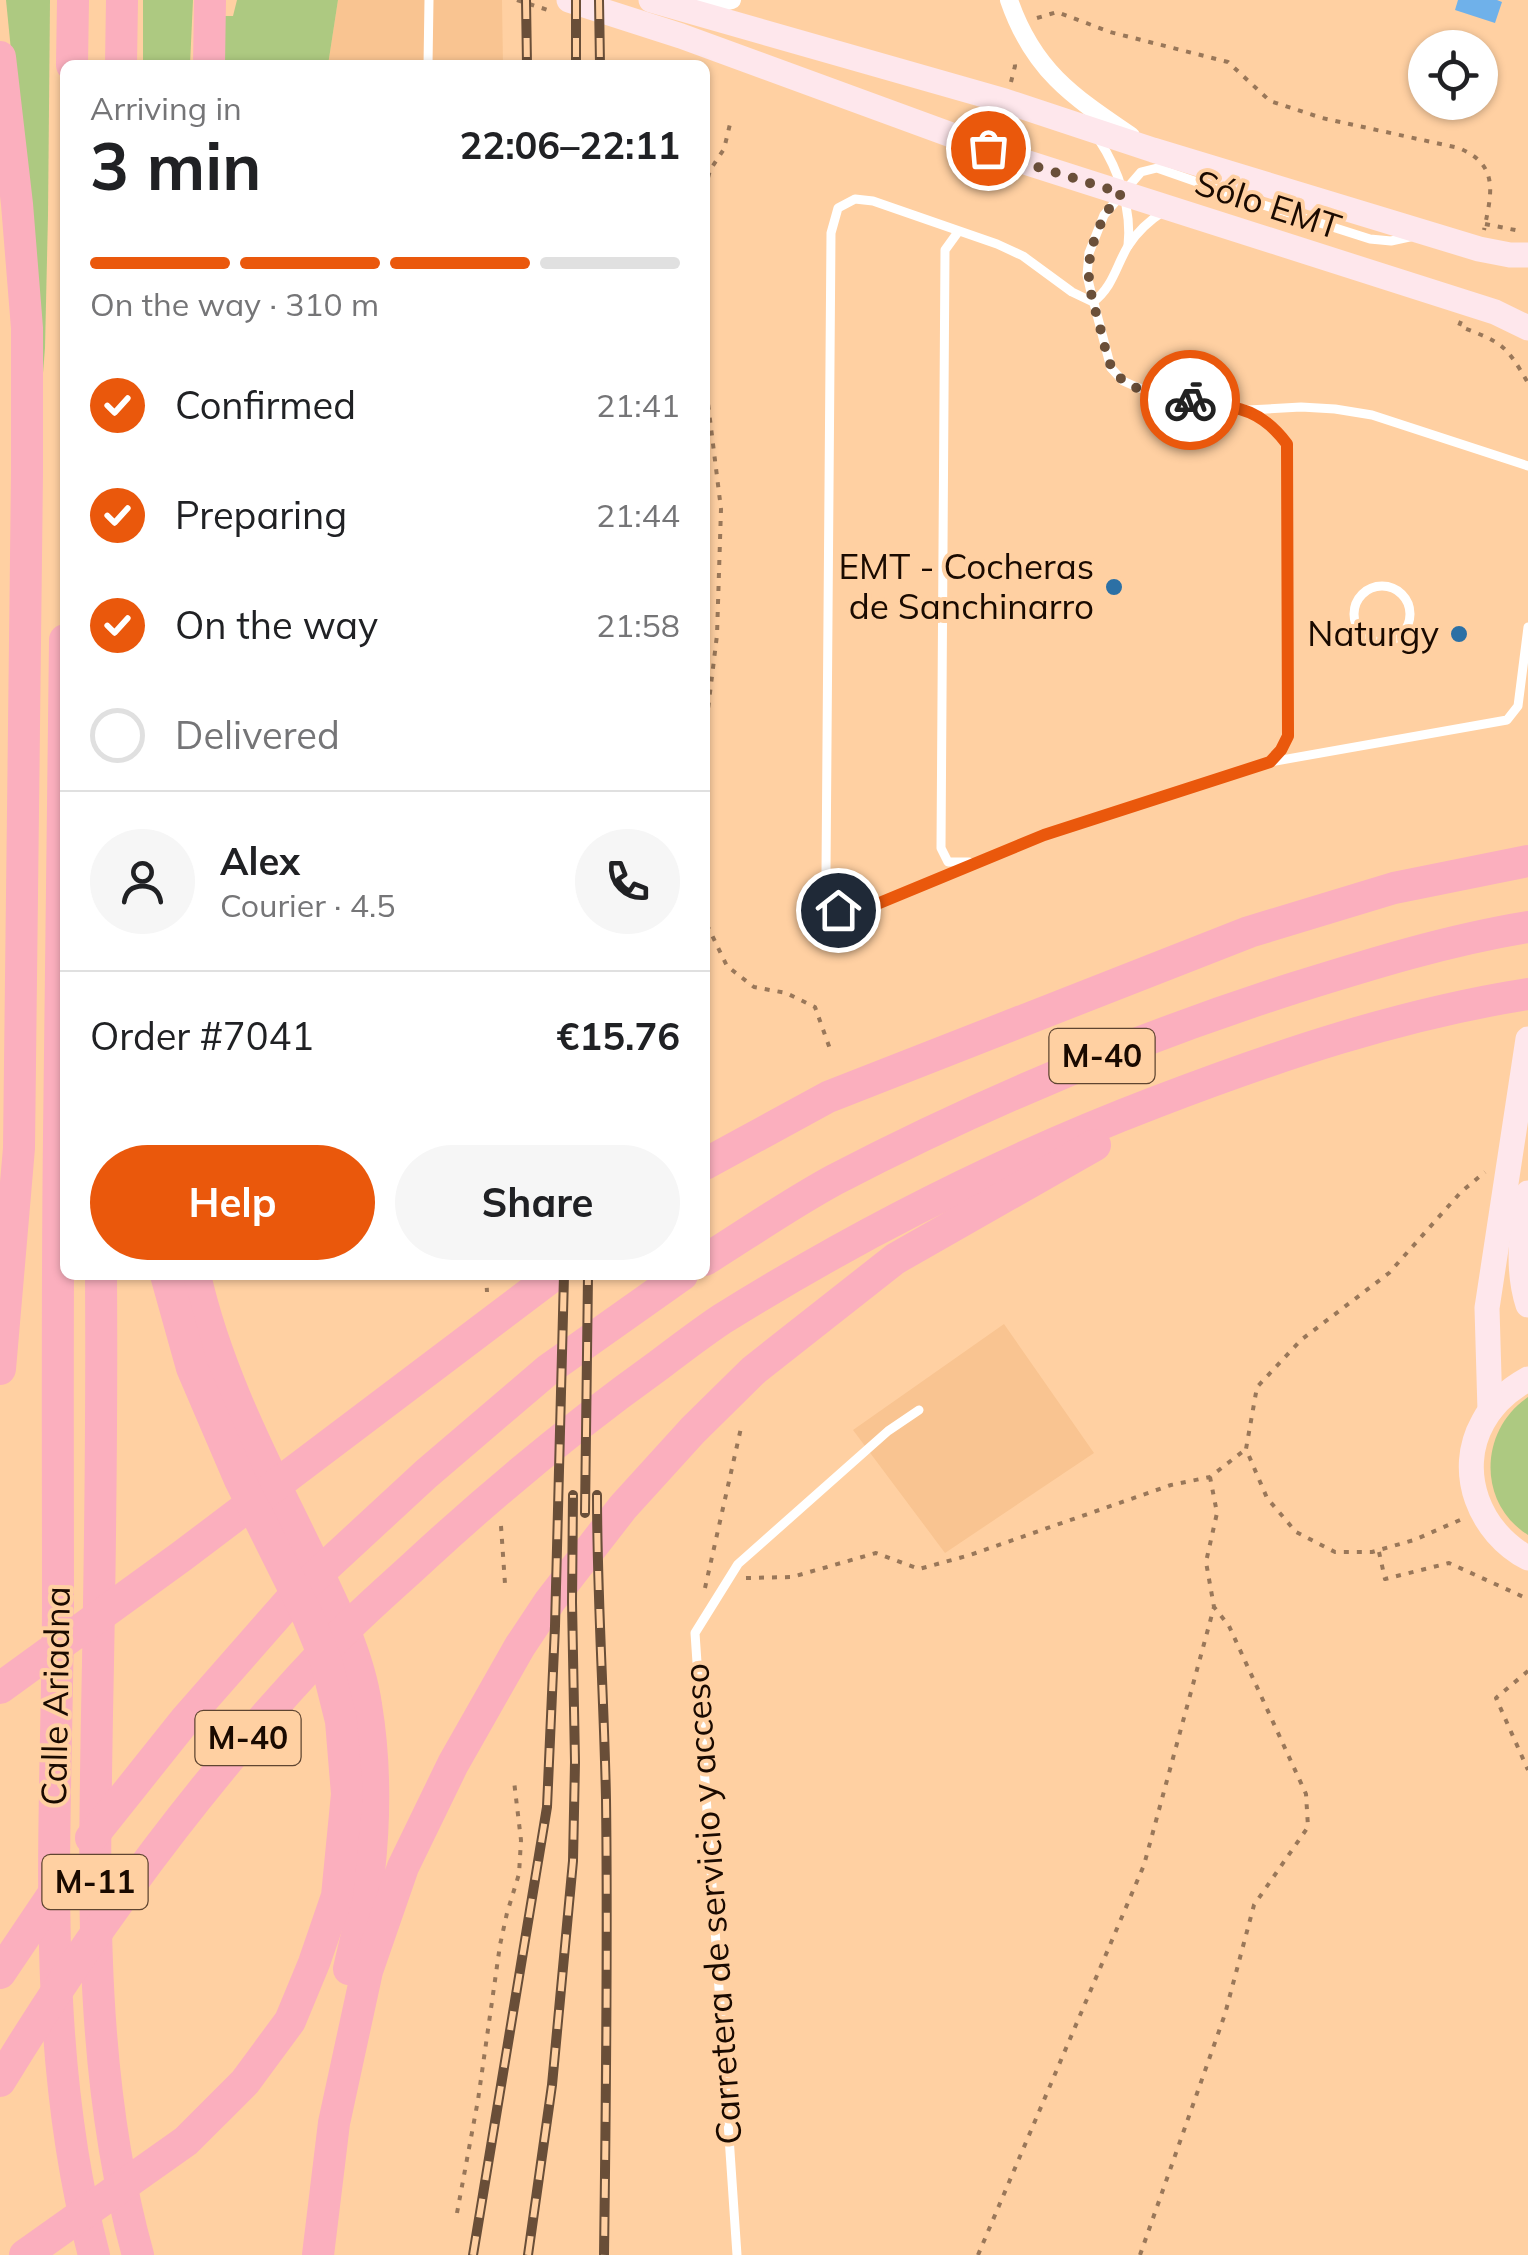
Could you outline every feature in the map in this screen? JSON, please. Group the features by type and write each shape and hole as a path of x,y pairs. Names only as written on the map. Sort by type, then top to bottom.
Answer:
{"highway":[{"path":"72,60 73,0"},
{"path":"121,60 122,0"},
{"path":"209,60 214,8"},
{"path":"0,57 27,328 19,1148 0,1369"},
{"path":"710,1161 828,1098 1248,932 1394,888 1528,861"},
{"path":"996,1100 1105,1040 1226,991 1364,948 1528,910"},
{"name":"M-40","path":"710,1257 830,1182 996,1100 1131,1044 1392,957 1528,927"},
{"name":"M-11","path":"58,1134 60,993"},
{"name":"M-40","path":"0,2081 37,2020 144,1868 236,1752 336,1639 553,1445 719,1322 897,1218 1081,1131 1280,1056 1434,1014 1528,994"},
{"path":"710,1177 970,1042"},
{"path":"315,2255 334,2123 367,1971 391,1902 453,1764 550,1601 623,1507 754,1370 895,1259 1200,1086"},
{"path":"0,1384 58,1134"},
{"name":"Calle Ariadna","path":"58,1134 56,1979 66,2107 93,2252"},
{"name":"Calle Ariadna","path":"101,1280 94,1888 100,2042 117,2164 138,2255"},
{"path":"167,1280 192,1368 252,1473"},
{"path":"195,1280 252,1473 326,1661 354,1712 374,1789 369,1874 338,2025 314,2174 315,2255"},
{"path":"0,1688 182,1556 547,1280"},
{"name":"M-40","path":"0,1974 88,1843 186,1719 294,1596 426,1474 549,1369 675,1280"},
{"path":"25,2255 186,2141 244,2082 290,2022 337,1896 354,1712"}],"street":[{"path":"568,0 667,12 1006,101 1424,233 1480,249 1528,255"},
{"path":"667,12 732,0"},
{"path":"1009,0 1033,54 1056,81 1152,150"},
{"path":"667,12 1028,164 1495,312 1528,328"},
{"path":"1528,1040 1510,1229 1528,1305"},
{"path":"1490,1411 1487,1308 1510,1229 1528,1193"},
{"path":"1528,1379 1510,1390 1490,1411 1475,1439 1472,1461 1481,1513 1506,1542 1528,1558"}],"lane":[{"path":"428,60 429,0"},
{"path":"1091,129 1110,158 1122,193 1128,246"},
{"name":"Sólo EMT","path":"1122,193 1141,172 1157,168 1370,238 1391,242 1424,233"},
{"path":"1122,193 1104,215 1089,253 1087,275 1111,368 1123,381 1168,396 1248,410 1301,407 1372,415 1528,466"},
{"path":"1093,302 997,244 874,201 856,199 838,208 832,234 828,898 838,910 877,904 1044,835 1270,762 1507,720 1518,706 1528,628"},
{"path":"1093,302 1111,284 1128,246 1148,222 1170,208"},
{"path":"958,232 945,250 941,848 948,862 977,862"},
{"path":"1248,410 1274,426 1287,444 1288,736 1270,762"},
{"path":"1368,588 1395,588 1408,601 1406,628 1392,640 1365,637 1354,622 1356,602 1368,588"},
{"name":"Carretera de servicio y acceso","path":"736,2255 695,1633 738,1564 875,1443 920,1410"}],"path":[{"path":"1006,101 1016,66 1009,27 1058,12 1110,32 1228,62 1270,101 1322,118 1459,148 1478,156 1491,180 1485,224 1528,232"},
{"path":"710,170 724,149 730,124"},
{"path":"1460,326 1498,341 1513,356 1528,383"},
{"path":"710,417 722,509 717,635 710,693"},
{"path":"710,931 727,966 754,987 786,993 815,1007 830,1050"},
{"path":"1481,1513 1379,1550 1336,1552 1296,1532 1268,1498 1246,1449 1257,1388 1301,1340 1388,1273 1461,1192 1488,1170"},
{"path":"487,1280 488,1292"},
{"path":"705,1617 705,1585 741,1428"},
{"path":"729,1578 792,1577 876,1553 919,1569 1171,1485 1210,1478 1246,1449"},
{"path":"978,2255 1144,1865 1214,1607 1206,1562 1218,1514 1210,1478"},
{"path":"501,1526 504,1584"},
{"path":"1379,1550 1385,1579 1449,1563 1528,1599"},
{"path":"1140,2255 1225,2014 1254,1905 1308,1827 1306,1794 1228,1626 1214,1607"},
{"path":"1528,1671 1496,1698 1528,1770"},
{"path":"457,2213 500,1945 519,1874 522,1840 514,1781"}],"shaded area":[{"path":"338,0 502,0 503,60 329,60"},
{"path":"1004,1324 1094,1453 945,1553 853,1430"}],"green space":[{"path":"6,0 50,0 43,373"},
{"path":"143,0 193,0 190,60 143,60"},
{"path":"237,0 338,0 329,60 223,60 225,16 233,16"},
{"path":"1528,1397 1528,1535 1500,1505 1490,1466 1500,1428"}],"water":[{"path":"1458,0 1502,2 1495,23 1455,10"}],"railway":[{"path":"526,0 527,60"},
{"path":"576,0 576,60"},
{"path":"599,0 600,60"},
{"path":"473,2255 547,1807 564,1280"},
{"path":"585,1513 588,1280"},
{"path":"528,2255 552,2085 573,1861 573,1495"},
{"path":"597,1495 607,1856 604,2255"}],"way so far":[{"path":"988,148 1122,193 1104,215 1089,253 1087,275 1111,368 1123,381 1139,388 1190,400"}],"place":[{"name":"EMT - Cocheras de Sanchinarro","path":"1114,587"},
{"name":"Naturgy","path":"1459,634"}],"route":[{"path":"838,910 877,904 1044,835 1270,762 1281,750 1288,736 1287,444 1274,426 1248,410 1190,400"}]}
